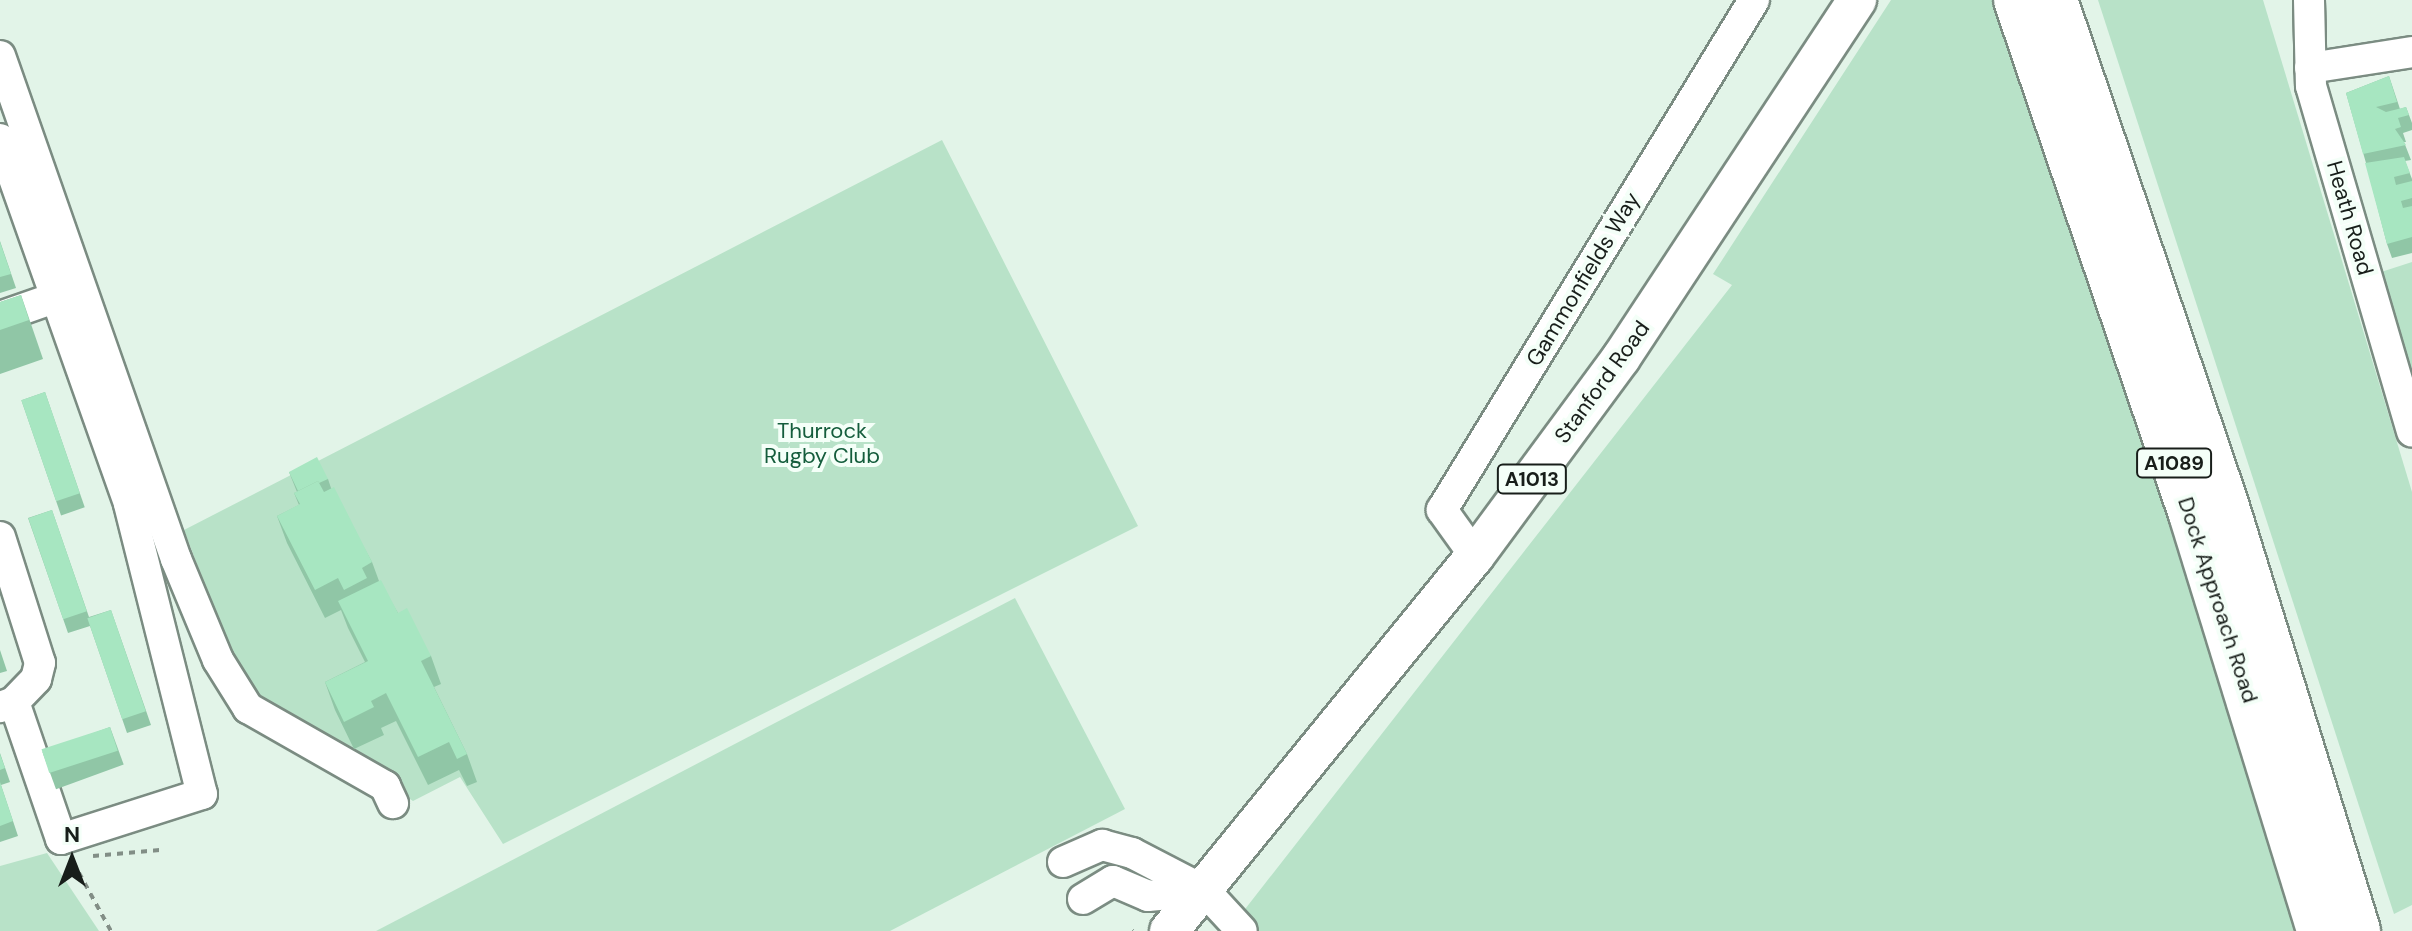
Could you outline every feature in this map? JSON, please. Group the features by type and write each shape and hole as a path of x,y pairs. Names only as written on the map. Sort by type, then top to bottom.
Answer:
{"highway":[{"name":"Dock Approach Road","path":"2016,0 2186,500 2319,931"},
{"name":"Dock Approach Road","path":"2055,0 2231,518 2358,931"}],"main road":[{"name":"Stanford Road","path":"1169,931 1205,891 1475,556 1621,358 1857,0"}],"street":[{"name":"Gammonfields Way","path":"1475,556 1442,510 1754,0"},
{"name":"Heath Road","path":"2309,0 2310,68 2412,432"},
{"path":"2310,68 2412,52"},
{"path":"0,56 176,559 218,660 248,708 385,786 393,803"},
{"path":"0,139 129,504 202,794 61,839 7,705 36,679 40,663 0,537"},
{"path":"0,317 57,297"},
{"path":"1102,845 1114,863 1113,881"},
{"path":"1063,862 1102,845 1132,853 1205,891 1242,931"},
{"path":"1113,881 1148,896 1205,891"},
{"path":"1083,899 1113,881"}],"path":[{"path":"111,931 71,858 160,850"}],"green space":[{"path":"1891,0 2000,0 2174,509 2302,931 1228,931 1732,285 1713,274"},
{"path":"2098,0 2263,0 2412,492 2412,905 2394,914"},
{"name":"Thurrock Rugby Club","path":"942,140 1138,526 503,844 460,777 413,801 270,708 241,681 184,530"},
{"path":"2412,262 2412,391 2375,274"},
{"path":"1015,598 1125,809 890,931 376,931"},
{"path":"47,853 99,931 0,931 0,866"}],"building":[{"path":"2389,76 2397,102 2376,107 2386,112 2406,107 2409,115 2398,118 2401,127 2395,129 2406,145 2363,154 2346,93"},
{"path":"2404,157 2410,173 2394,177 2396,185 2412,181 2412,198 2401,201 2403,208 2412,206 2412,237 2387,244 2365,163"},
{"path":"0,242 11,274 0,277"},
{"path":"21,295 29,320 0,330 0,302"},
{"path":"45,392 80,493 56,501 21,400"},
{"path":"317,457 328,479 298,491 289,472"},
{"path":"318,481 324,492 334,487 372,562 362,568 367,578 344,590 338,578 315,590 277,516 300,504 294,493"},
{"path":"52,510 87,611 63,619 28,518"},
{"path":"381,580 398,613 407,608 431,656 421,661 467,754 457,759 449,742 418,757 386,693 371,701 374,707 344,722 325,682 368,661 338,601"},
{"path":"111,610 146,711 122,719 87,618"},
{"path":"110,727 118,751 49,773 42,749"},
{"path":"0,782 13,821 0,826"}]}
